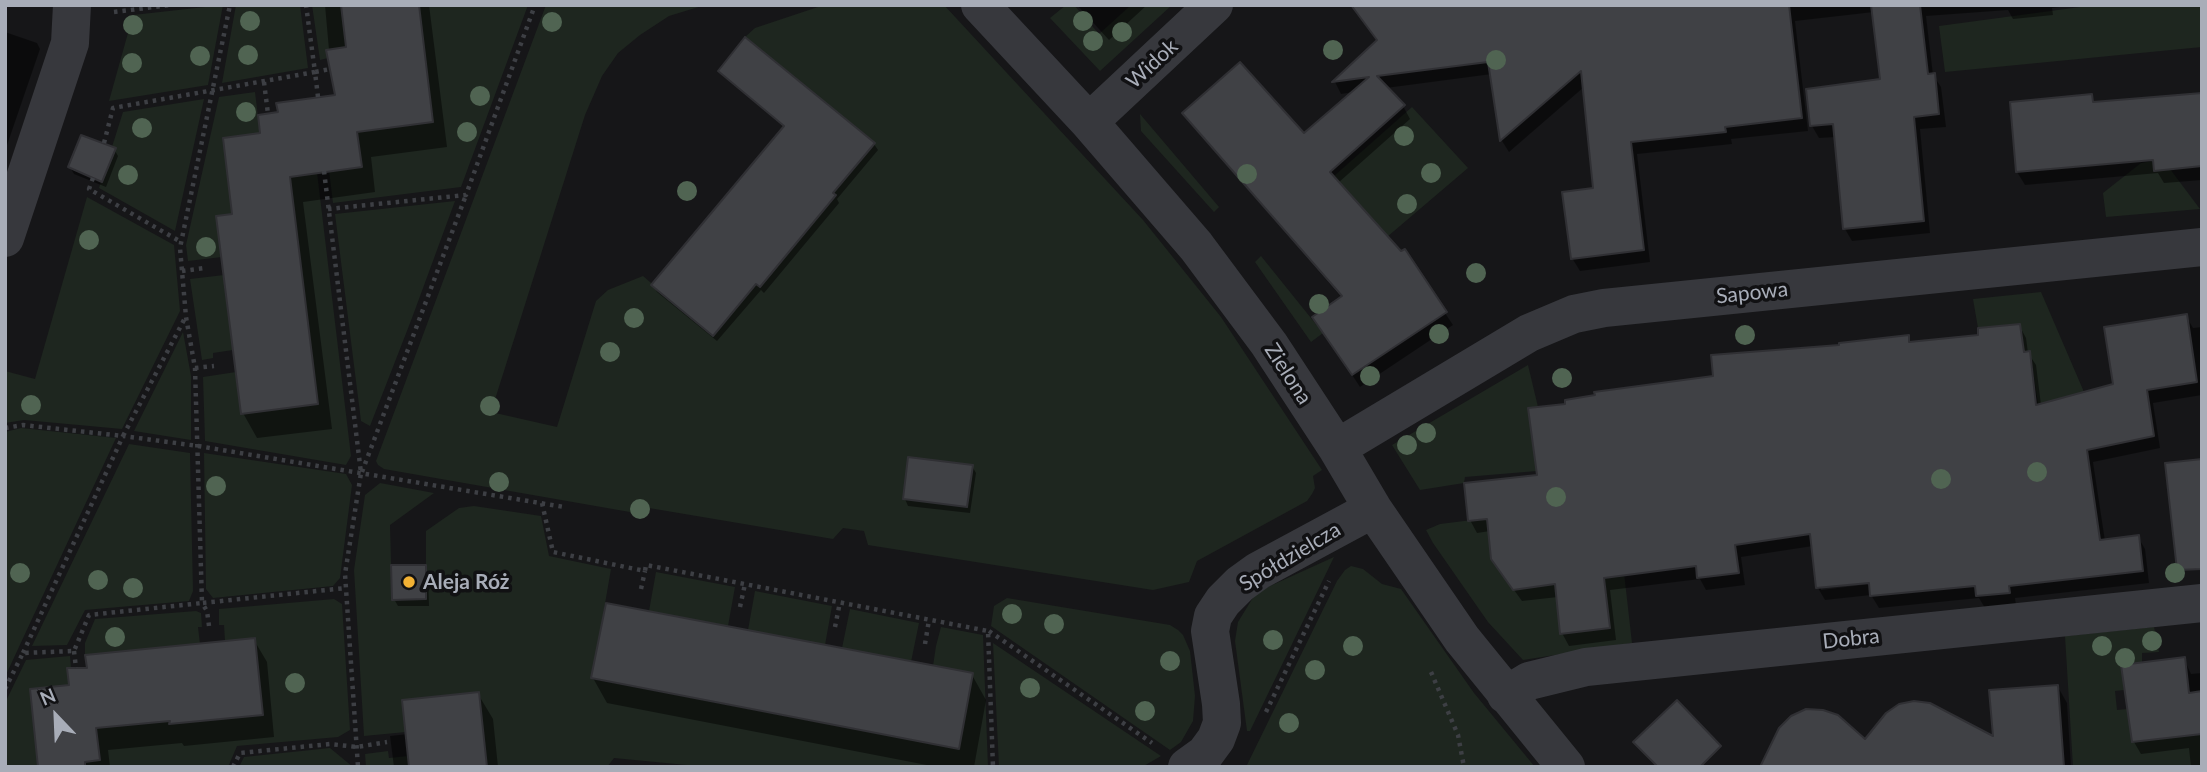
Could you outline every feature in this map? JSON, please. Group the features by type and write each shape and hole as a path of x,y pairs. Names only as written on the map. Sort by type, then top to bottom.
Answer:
{"street":[{"name":"Zielona","path":"980,5 1089,122 1196,246 1269,345 1337,448 1373,509 1446,616 1506,695 1566,767"},
{"name":"Widok","path":"1089,122 1214,5"},
{"path":"5,238 70,43 72,11"},
{"name":"Sapowa","path":"1337,448 1529,333 1574,314 1604,308 2202,247"},
{"name":"Spółdzielcza","path":"1187,767 1205,754 1216,739 1222,723 1210,631 1213,616 1223,601 1258,571 1373,509"},
{"name":"Dobra","path":"1506,695 1528,681 1586,667 2202,603"}],"path":[{"path":"72,11 170,5"},
{"path":"209,626 207,611 202,603 195,368 186,317 181,242 230,5"},
{"path":"306,5 318,97"},
{"path":"358,767 345,574 361,473 535,5"},
{"path":"104,143 113,108 330,69"},
{"path":"264,82 268,114"},
{"path":"324,171 361,473"},
{"path":"93,178 89,189 181,242"},
{"path":"328,209 466,195"},
{"path":"182,271 205,268"},
{"path":"5,689 123,436 186,317"},
{"path":"195,368 214,366"},
{"path":"5,428 23,425 198,446 564,507"},
{"path":"542,503 554,552 645,571"},
{"path":"641,589 646,565 988,631 1156,746"},
{"path":"1262,721 1333,575"},
{"path":"740,607 745,584"},
{"path":"76,668 74,651 89,615 346,588"},
{"path":"835,626 840,602"},
{"path":"925,644 929,620"},
{"path":"988,631 993,767"},
{"path":"23,653 74,651"},
{"path":"233,767 240,753 330,744 357,747 387,742"}],"shaded area":[{"path":"223,5 208,85 109,101 133,15"},
{"path":"236,5 300,5 308,68 222,83"},
{"path":"312,5 341,5 346,47 327,50 328,58 320,60"},
{"path":"419,5 528,5 461,187 333,203 329,171 361,167 357,132 433,122"},
{"path":"546,5 705,5 669,16 640,35 618,53 602,76 585,115 491,412 557,427 596,301 608,290 643,276 713,336 756,284 760,287 836,196 833,193 875,143 745,37 755,28 824,5 944,5 1143,220 1221,317 1322,470 1313,476 1315,488 1312,494 1307,501 1197,561 1189,582 1153,590 868,545 864,531 843,528 833,539 649,508 647,515 384,469 376,461"},
{"path":"1066,5 1074,5 1099,34 1131,5 1172,5 1100,71 1050,18"},
{"path":"2095,5 2202,5 2202,47 1945,72 1939,26"},
{"path":"255,92 260,133 223,139 232,214 222,257 188,261 186,245 219,97"},
{"path":"204,99 175,231 99,188 123,112"},
{"path":"1412,107 1468,168 1387,237 1334,176"},
{"path":"1140,114 1219,207 1214,212 1141,131"},
{"path":"2153,161 2155,171 2170,169 2200,209 2106,217 2103,193 2141,163"},
{"path":"317,172 351,456 346,465 205,441 203,377 236,372 241,413 318,404 290,176"},
{"path":"87,197 174,245 180,311 122,429 24,420 5,423 5,371 35,379"},
{"path":"455,201 370,426 361,421 335,214"},
{"path":"1261,256 1323,333 1311,342 1255,262"},
{"path":"224,275 233,350 213,353 213,358 202,360 190,279"},
{"path":"2041,292 2084,392 2062,398 2066,423 2039,410 2030,352 2024,352 2020,324 1978,328 1973,299"},
{"path":"183,332 191,376 191,440 134,431"},
{"path":"1528,365 1538,407 1528,409 1537,471 1465,477 1464,483 1420,490 1392,445"},
{"path":"21,428 116,438 5,677 5,432"},
{"path":"129,444 190,453 193,591 189,601 85,610 67,645 32,646"},
{"path":"204,453 346,474 352,485 340,578 333,586 213,598 206,589"},
{"path":"380,483 434,493 390,525 392,599 426,599 426,531 459,508 474,506 541,516 549,556 611,569 592,679 958,749 973,674 933,666 936,646 941,627 983,635 988,767 707,767 614,758 607,767 487,767 479,692 406,732 364,736 354,570 365,495"},
{"path":"1616,502 1632,643 1523,660 1488,622 1433,543 1426,530 1440,524","holes":["1600,539 1610,628 1561,634 1555,584 1513,589"]},
{"path":"1334,557 1250,731 1247,731 1235,641 1238,622 1254,596"},
{"path":"1351,566 1363,569 1382,584 1401,589 1474,693 1535,767 1246,767 1337,581"},
{"path":"656,572 735,587 728,626 649,611"},
{"path":"755,591 832,606 825,645 748,630"},
{"path":"1007,598 1170,625 1178,630 1190,651 1195,696 1193,721 1181,742 1170,750 991,626 994,606"},
{"path":"334,599 342,604 350,730 338,737 237,746 228,767 86,767 85,762 100,759 96,728 263,715 255,639 225,641 224,625 219,625 219,609"},
{"path":"850,609 919,623 911,662 842,648"},
{"path":"196,611 201,613 202,627 198,627 200,644 85,655 85,643 95,619"},
{"path":"2154,627 2159,652 2142,653 2142,663 2122,665 2124,690 2115,691 2117,710 2128,709 2132,742 2202,734 2202,767 2073,767 2065,636"},
{"path":"993,643 1161,756 1142,767 999,767"},
{"path":"70,656 71,668 67,669 69,685 30,689 38,766 5,767 5,703 26,660"},
{"path":"330,748 353,767 239,767 244,757"},
{"path":"388,751 389,758 408,756 409,767 366,767 365,754"}],"building":[{"path":"341,5 419,5 433,122 357,132 362,167 290,177 318,404 241,414 216,216 232,214 223,138 260,133 258,115 278,112 276,103 335,95 326,50 346,47"},
{"path":"1351,5 1789,5 1802,118 1725,127 1726,132 1631,142 1644,250 1571,259 1562,192 1593,188 1581,71 1500,141 1488,62 1377,76 1405,105 1330,172 1401,251 1405,249 1447,312 1352,375 1312,317 1342,296 1182,113 1240,62 1304,133 1369,77 1332,82 1377,40"},
{"path":"1871,5 1920,5 1928,74 1935,73 1939,114 1914,117 1924,221 1843,229 1833,124 1810,126 1806,89 1880,79"},
{"path":"745,37 875,143 760,287 756,284 713,336 651,285 784,126 718,71"},
{"path":"2202,93 2202,166 2154,171 2153,160 2016,172 2010,102 2092,94 2093,102"},
{"path":"81,135 116,148 102,182 68,167"},
{"path":"2187,314 2197,382 2147,390 2154,436 2087,450 2100,540 2139,535 2143,571 2009,586 2010,593 1976,596 1975,586 1870,596 1869,583 1816,588 1810,534 1735,545 1739,573 1697,578 1696,566 1604,578 1610,628 1560,634 1555,584 1513,590 1491,559 1487,519 1468,521 1464,483 1537,475 1528,408 1565,404 1565,400 1595,395 1594,392 1713,376 1711,355 1839,345 1909,335 1909,342 1978,335 1978,328 2020,324 2024,352 2030,351 2036,405 2113,384 2104,327"},
{"path":"908,457 973,465 967,507 903,499"},
{"path":"2202,459 2202,569 2177,570 2165,463"},
{"name":"Aleja Róż","path":"391,565 426,565 426,599 392,600"},
{"path":"606,603 973,673 959,749 591,678"},
{"path":"255,638 263,715 96,728 100,760 85,762 85,767 38,767 30,689 69,685 67,668 87,668 85,655"},
{"path":"2185,657 2189,693 2202,691 2202,734 2132,742 2121,665"},
{"path":"2058,685 2064,767 1760,767 1779,728 1791,716 1806,709 1823,710 1838,715 1865,739 1886,713 1899,704 1914,701 1930,703 1993,736 1989,690"},
{"path":"479,692 487,767 409,767 402,700"},
{"path":"1677,700 1721,746 1700,767 1658,767 1633,742"}],"place":[{"name":"Aleja Róż","path":"409,582"}]}
